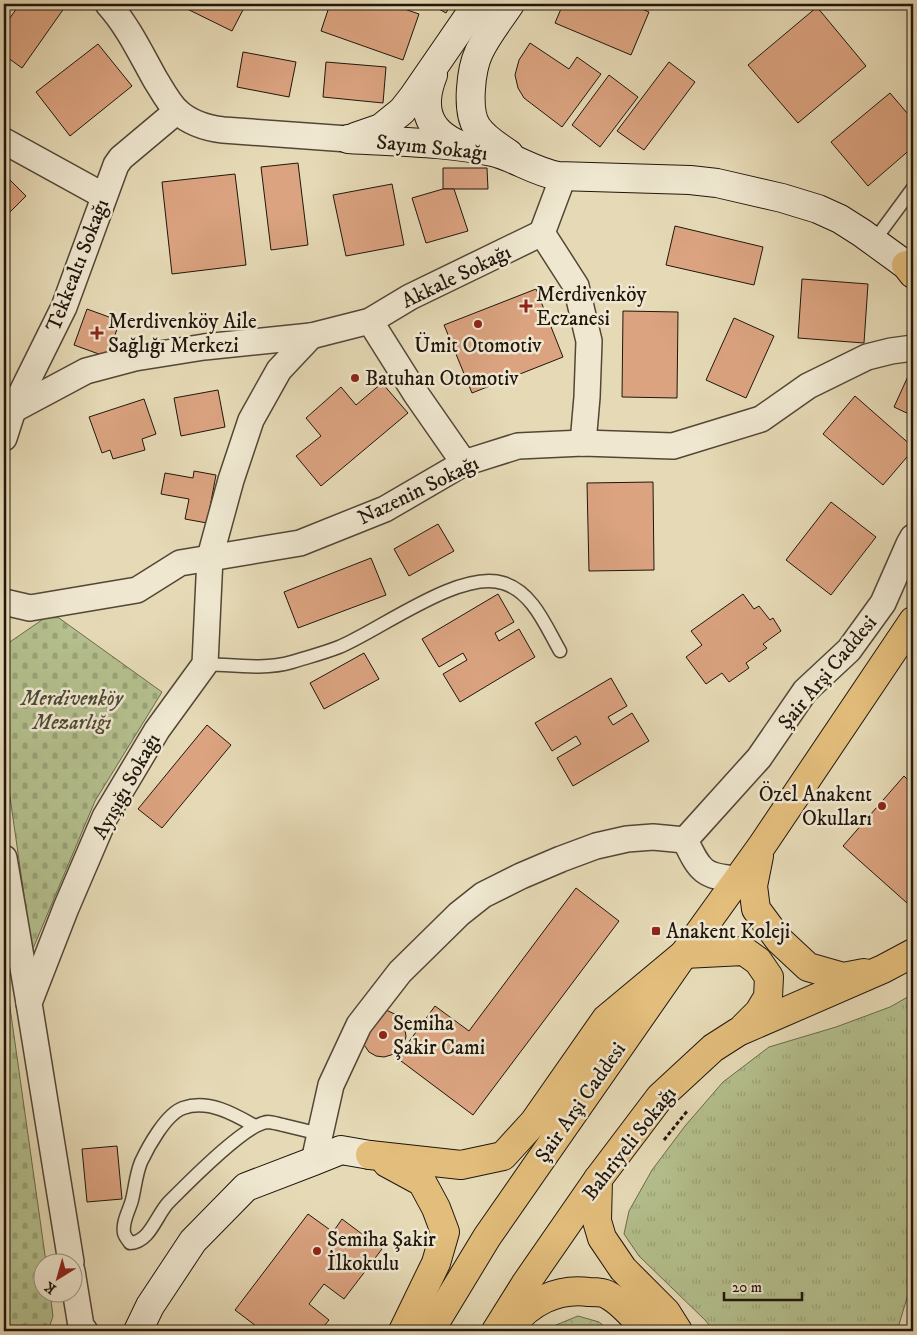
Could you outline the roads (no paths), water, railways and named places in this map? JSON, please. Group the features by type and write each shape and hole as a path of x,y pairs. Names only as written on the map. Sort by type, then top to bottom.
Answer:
{"main road":[{"name":"Şair Arşi Caddesi","path":"430,1331 487,1237 684,954 739,879 913,621"},
{"path":"761,847 752,886 756,909 779,940 808,967 843,977 883,969"},
{"path":"370,1155 461,1166 503,1156 534,1122 606,1019 684,954 744,951 758,961 769,977 768,997 759,1012 738,1032"},
{"name":"Bahriyeli Sokağı","path":"496,1331 526,1283 598,1179 660,1097 713,1048 738,1032 883,969 913,953"},
{"path":"370,1155 422,1182 436,1208 445,1232 436,1263 402,1331"},
{"path":"598,1179 597,1221 602,1238 624,1269 666,1312 678,1331"},
{"path":"508,1331 519,1315 545,1297 574,1290 606,1294 619,1303 648,1331"}],"street":[{"name":"Sayım Sokağı","path":"109,4 126,28 164,95 177,111 194,122 213,129 470,148 503,155 540,172 563,177 681,179 717,183 782,198 818,209 840,219 874,241 911,270"},
{"path":"348,139 373,131 395,118 408,104 477,4"},
{"path":"510,4 481,48 475,64 470,103 475,124 491,141 525,165"},
{"path":"443,54 427,93 428,115 437,129 449,140 470,148"},
{"name":"Tekkealtı Sokağı","path":"4,438 8,411 64,306 112,173 121,158 177,111"},
{"path":"4,141 104,196"},
{"path":"563,177 542,234 576,286 589,341 583,444"},
{"name":"Akkale Sokağı","path":"8,411 86,371 135,358 204,346 311,336 370,321 410,297 542,234"},
{"path":"370,321 416,394 464,463"},
{"path":"205,664 210,557 231,480 251,420 279,370 311,336"},
{"name":"Nazenin Sokağı","path":"4,602 30,608 137,590 180,563 300,543 385,509 464,463 518,446 583,444 673,446 761,420 808,386 859,361 890,351 913,348"},
{"name":"Şair Arşi Caddesi","path":"685,840 759,758 805,691 849,650 883,603 913,537"},
{"name":"Ayışığı Sokağı","path":"29,1004 66,908 105,817 157,730 205,664"},
{"path":"314,1161 331,1085 359,1025 400,972 459,914 483,895 561,859 596,846 635,838 653,837 685,840 697,864 716,878 739,879"},
{"path":"4,858 69,1252"},
{"path":"138,1331 150,1306 193,1240 246,1187 341,1150 370,1155"},
{"path":"78,1302 83,1328"},
{"path":"120,1331 150,1306"}],"lane":[{"path":"874,241 913,188"},
{"path":"205,664 261,666 289,663 340,647 426,601 474,581 490,580 506,584 531,602 560,651"},
{"path":"255,1126 228,1111 198,1106 181,1108 166,1121 151,1143 141,1164 124,1224 124,1235 130,1243 135,1243 145,1236 167,1205 190,1181 223,1150 255,1126 268,1122 320,1134"}],"place":[{"name":"Merdivenköy Eczanesi","path":"526,306"},
{"name":"Ümit Otomotiv","path":"478,324"},
{"name":"Merdivenköy Aile Sağlığı Merkezi","path":"97,333"},
{"name":"Batuhan Otomotiv","path":"355,378"},
{"name":"Özel Anakent Okulları","path":"882,806"},
{"name":"Anakent Koleji","path":"656,931"},
{"name":"Semiha Şakir Cami","path":"383,1035"},
{"name":"Semiha Şakir İlkokulu","path":"317,1251"}],"park label":[{"name":"Merdivenköy Mezarlığı","path":"72,710"}]}
